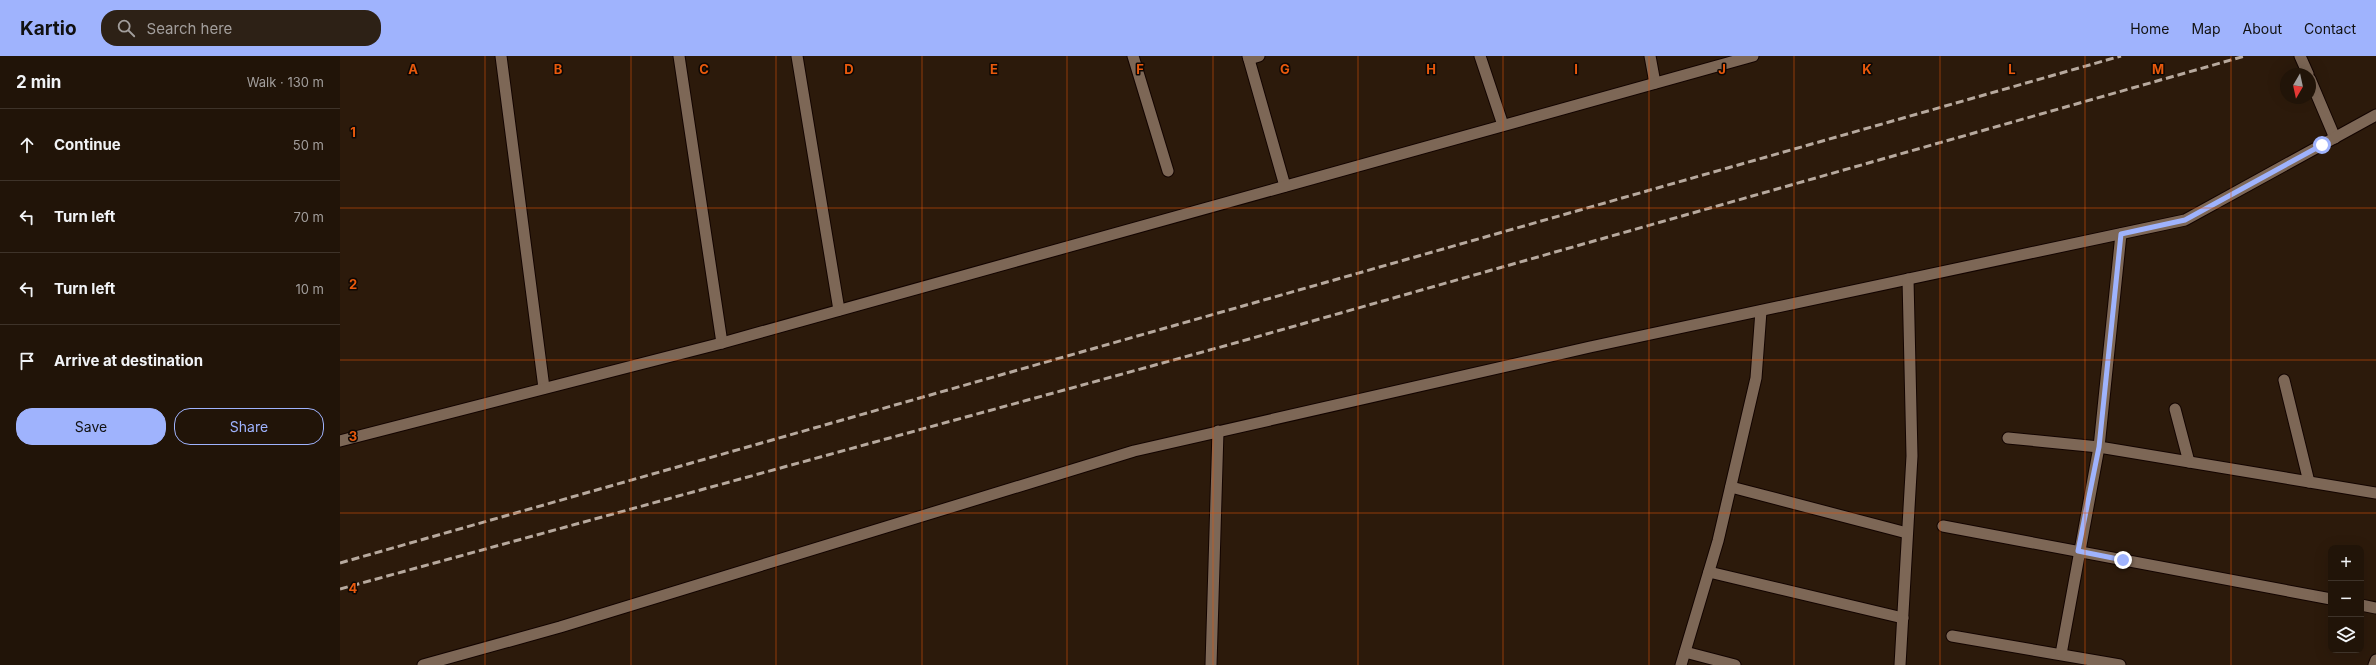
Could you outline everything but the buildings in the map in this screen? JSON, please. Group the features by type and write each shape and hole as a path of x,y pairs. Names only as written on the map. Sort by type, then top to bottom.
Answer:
{"street":[{"path":"501,56 544,388"},
{"path":"679,56 722,342"},
{"path":"797,56 839,310"},
{"path":"1133,56 1168,171"},
{"path":"1480,56 1503,125"},
{"path":"1650,56 1655,83"},
{"path":"340,441 722,342 1753,56"},
{"path":"2300,56 2305,68"},
{"path":"1252,57 1285,186"},
{"path":"2316,93 2336,138"},
{"path":"423,665 560,627 1134,450 1761,311 2185,220 2376,115"},
{"path":"2061,654 2078,551 2099,447 2121,234"},
{"path":"1900,665 1912,456 1908,279"},
{"path":"1681,665 1709,572 1731,487 1756,378 1761,311"},
{"path":"2284,380 2309,482"},
{"path":"2175,409 2189,462"},
{"path":"1211,665 1218,431"},
{"path":"2008,438 2099,447 2376,493"},
{"path":"1731,487 1907,533"},
{"path":"1943,526 2328,598"},
{"path":"1709,572 1903,618"},
{"path":"2364,606 2376,608"},
{"path":"1952,636 2120,665"},
{"path":"1685,652 1735,665"},
{"path":"2374,665 2376,660"}],"railway":[{"path":"340,563 2121,56"},
{"path":"340,589 1228,345 2245,56"}],"route":[{"path":"2123,560 2078,551 2099,447 2121,234 2185,220 2322,145"}]}
